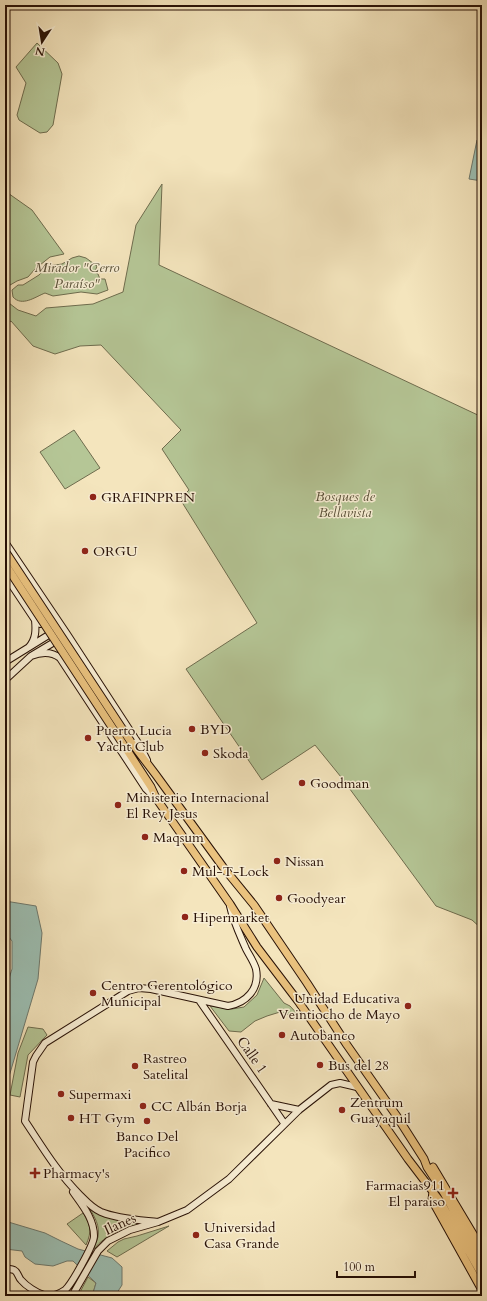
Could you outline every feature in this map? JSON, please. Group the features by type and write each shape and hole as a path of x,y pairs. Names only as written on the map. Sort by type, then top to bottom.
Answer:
{"main road":[{"path":"5,551 128,745 156,798 230,904 257,947 298,1001 408,1160 440,1201 481,1280 482,1290"},
{"path":"5,564 128,745 154,772 223,867 254,905 347,1045 396,1115 444,1193 482,1263"},
{"path":"424,1159 432,1165 443,1182 482,1249"},
{"path":"433,1191 432,1200 481,1280"}],"street":[{"path":"5,542 83,658 140,746 154,772"},
{"path":"5,575 34,620 36,630 34,638 25,650"},
{"path":"34,620 40,624 47,624 51,620 51,611"},
{"path":"5,662 62,627"},
{"path":"5,680 31,656 67,634"},
{"path":"31,656 40,652 54,654 60,658 146,789 156,798"},
{"path":"67,668 65,658 69,654 76,653 83,658"},
{"path":"5,1268 16,1272 21,1280 31,1289 44,1295 52,1296 59,1294 66,1290 71,1282 94,1238 90,1217 25,1121 33,1062 36,1056 45,1043 128,991 142,988 228,1006 245,999 253,991 256,969 232,918 230,904"},
{"name":"Calle 1","path":"198,1000 284,1123"},
{"name":"Ilanes","path":"72,1296 98,1251 113,1238 130,1230 158,1222 186,1210 229,1179 284,1123 331,1085 340,1084 358,1087"},
{"path":"271,1104 299,1110"},
{"path":"64,1179 88,1203 101,1212 139,1220 158,1222"},
{"path":"30,1296 31,1289"}],"green space":[{"path":"37,43 58,63 62,74 53,125 47,132 40,133 19,120 17,115 26,83 16,67"},
{"name":"Bosques de Bellavista","path":"162,184 159,265 482,417 482,929 472,920 436,906 341,777 315,745 262,780 186,669 257,623 180,499 189,490 162,449 181,430 101,345 80,346 55,354 33,346 11,321 5,325 5,300 18,310 36,316 46,308 93,304 123,292 136,225"},
{"path":"5,191 32,210 64,254 50,257 35,269 28,277 5,288"},
{"name":"Mirador \"Cerro Paraíso\"","path":"79,256 86,258 97,266 95,272 98,274 100,279 105,279 108,290 97,294 81,292 53,296 45,293 33,299 24,301 17,300 13,297 12,290 18,285 23,285 39,275 48,266 62,264"},
{"path":"74,430 100,468 65,489 40,452"},
{"path":"264,978 284,1003 290,1006 301,1018 280,1012 255,1021 241,1032 229,1031 210,1006 232,1009 244,1007 257,995"},
{"path":"28,1027 43,1029 47,1035 28,1055 20,1097 10,1095 18,1053"},
{"path":"89,1208 103,1216 141,1224 109,1236 94,1249 98,1237 98,1225"},
{"path":"83,1213 90,1228 86,1245 67,1224"},
{"path":"169,1226 117,1257 107,1251 124,1239"},
{"path":"88,1277 96,1283 93,1293 86,1296 78,1296"}],"water":[{"path":"477,140 482,141 482,181 469,179"},
{"path":"5,901 36,906 42,933 38,979 5,1090 5,1006 7,985 12,969 12,941 5,932"},
{"path":"5,1221 45,1233 78,1249 112,1258 122,1267 122,1285 115,1296 86,1296 93,1293 96,1283 73,1261 67,1261 53,1266 35,1264 25,1257 22,1251 5,1249"}],"place":[{"name":"GRAFINPREN","path":"93,497"},
{"name":"ORGU","path":"85,551"},
{"name":"BYD","path":"192,729"},
{"name":"Puerto Lucia Yacht Club","path":"88,738"},
{"name":"Skoda","path":"205,753"},
{"name":"Goodman","path":"302,783"},
{"name":"Ministerio Internacional El Rey Jesus","path":"118,805"},
{"name":"Maqsum","path":"145,837"},
{"name":"Nissan","path":"277,861"},
{"name":"Mul-T-Lock","path":"184,871"},
{"name":"Goodyear","path":"279,898"},
{"name":"Hipermarket","path":"185,917"},
{"name":"Centro Gerentológico Municipal","path":"93,993"},
{"name":"Unidad Educativa Veintiocho de Mayo","path":"408,1006"},
{"name":"Autobanco","path":"282,1035"},
{"name":"Bus del 28","path":"320,1065"},
{"name":"Rastreo Satelital","path":"135,1066"},
{"name":"Supermaxi","path":"61,1094"},
{"name":"CC Albán Borja","path":"143,1106"},
{"name":"Zentrum Guayaquil","path":"342,1110"},
{"name":"HT Gym","path":"71,1118"},
{"name":"Banco Del Pacifico","path":"147,1121"},
{"name":"Pharmacy's","path":"35,1173"},
{"name":"Farmacias911 El paraiso","path":"453,1193"},
{"name":"Universidad Casa Grande","path":"196,1235"}]}
